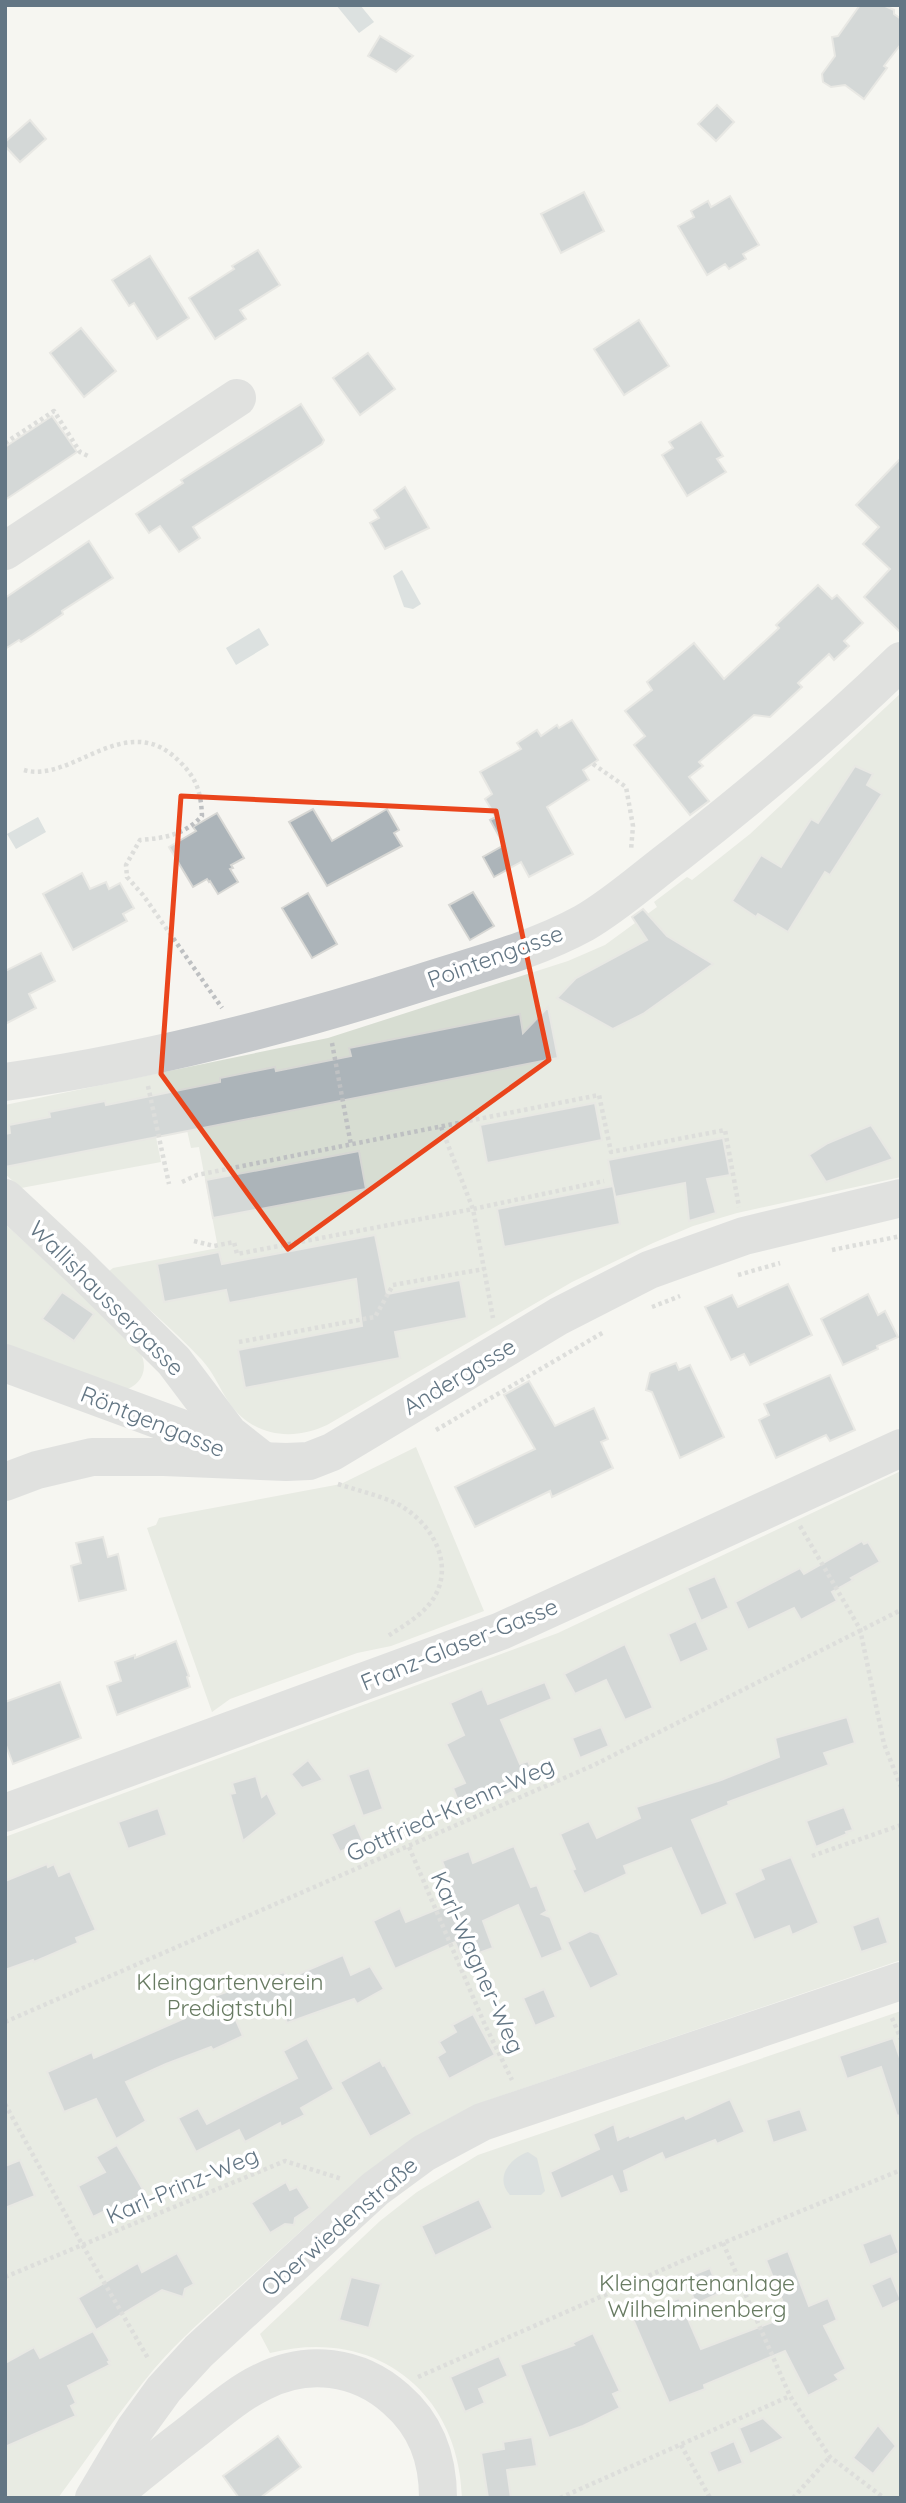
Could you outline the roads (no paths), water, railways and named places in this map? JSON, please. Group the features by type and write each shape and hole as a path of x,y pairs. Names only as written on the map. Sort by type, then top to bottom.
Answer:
{"street":[{"path":"5,551 237,398"},
{"name":"Pointengasse","path":"5,1082 241,1036 518,952 585,922 645,878 805,750 901,661"},
{"name":"Wallishaussergasse","path":"5,1198 174,1361 229,1434 262,1460"},
{"name":"Andergasse","path":"5,1482 37,1470 93,1457 309,1461 332,1452 559,1316 649,1270 744,1236 901,1198"},
{"name":"Röntgengasse","path":"5,1363 181,1428 222,1453 262,1460"},
{"name":"Franz-Glaser-Gasse","path":"5,1812 501,1631 901,1448"},
{"name":"Oberwiedenstraße","path":"94,2498 126,2444 164,2389 242,2310 375,2189 425,2153 482,2122 894,1994"},
{"path":"109,2498 208,2420 259,2384 276,2375 312,2368 332,2368 353,2373 390,2393 405,2406 425,2435 436,2462 438,2498"}],"park label":[{"name":"Kleingartenverein Predigtstuhl","path":"230,1994"},
{"name":"Kleingartenanlage Wilhelminenberg","path":"697,2295"}]}
